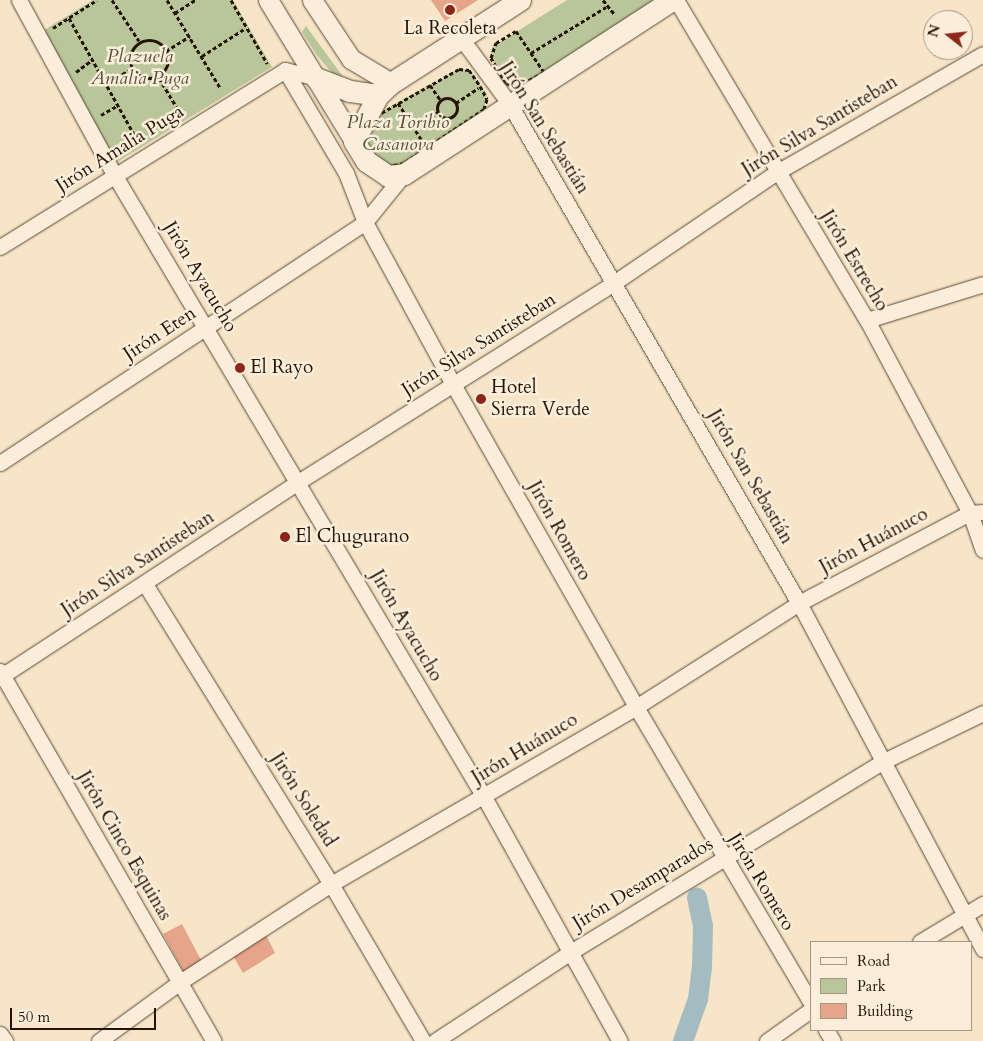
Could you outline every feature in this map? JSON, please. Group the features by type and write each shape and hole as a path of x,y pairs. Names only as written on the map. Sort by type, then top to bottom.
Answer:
{"main road":[{"path":"520,0 385,89 354,141 366,161 388,176 404,174 509,103 672,0"},
{"path":"316,78 350,91 385,89"}],"street":[{"name":"Jirón Ayacucho","path":"18,0 115,176 484,797 569,953 620,1041"},
{"path":"268,0 354,141 346,173"},
{"path":"312,0 350,59 385,89"},
{"name":"Jirón Estrecho","path":"676,0 867,320 976,512 983,550"},
{"name":"Jirón San Sebastián","path":"461,38 509,103 615,282 799,603 983,949"},
{"name":"Jirón Silva Santisteban","path":"1,675 145,584 298,482 454,386 615,282 777,172 983,54"},
{"name":"Jirón Amalia Puga","path":"0,247 285,70"},
{"path":"285,70 316,78"},
{"name":"Jirón Romero","path":"285,70 346,173 365,222 454,386 636,707 810,1002"},
{"name":"Jirón Eten","path":"0,464 365,222 404,174"},
{"path":"867,320 983,284"},
{"name":"Jirón Huánuco","path":"99,1041 180,982 331,884 484,797 636,707 799,603 976,512"},
{"name":"Jirón Soledad","path":"145,584 331,884 423,1041"},
{"name":"Jirón Cinco Esquinas","path":"1,675 214,1041"},
{"name":"Jirón Desamparados","path":"435,1041 569,953 884,761 983,713"},
{"path":"922,941 983,904"},
{"path":"767,1041 810,1010"},
{"path":"0,1034 5,1041"}],"path":[{"path":"44,33 97,0"},
{"path":"112,0 139,41"},
{"path":"167,0 223,92"},
{"path":"175,13 195,0"},
{"path":"232,0 267,64 260,69"},
{"path":"531,54 606,6 603,0"},
{"path":"69,18 139,143"},
{"path":"202,56 246,28"},
{"path":"499,73 491,58 496,43 516,31 544,72"},
{"path":"166,51 190,36"},
{"path":"158,78 144,77 132,68 129,55 139,41 149,39 166,51"},
{"path":"158,78 167,68 166,51"},
{"path":"69,76 92,60"},
{"path":"106,85 132,68"},
{"path":"464,69 469,70 487,99 484,109 427,148 396,166 382,164 369,155 365,142 367,128 376,116 430,85 464,69"},
{"path":"158,78 182,116"},
{"path":"414,127 438,112 441,101 430,85"},
{"path":"456,103 480,86"},
{"path":"215,97 230,88"},
{"path":"441,101 448,99 456,103"},
{"path":"398,103 427,148"},
{"path":"438,112 444,118 453,116 456,113 456,103"},
{"path":"94,119 118,105"},
{"path":"175,121 190,111"},
{"path":"132,148 146,139"}],"green space":[{"name":"Plazuela Amalia Puga","path":"93,0 233,0 272,67 117,162 41,32"},
{"path":"567,0 655,0 519,89 509,87 490,58 492,47"},
{"path":"306,26 344,78 336,78 316,54 302,32"},
{"name":"Plaza Toribio Casanova","path":"458,69 470,70 487,94 484,110 404,164 389,167 369,155 365,135 375,115"}],"building":[{"name":"La Recoleta","path":"431,0 478,0 445,21"},
{"path":"182,924 202,962 184,972 163,934"},
{"path":"266,935 275,953 243,973 233,956"}],"waterway":[{"path":"683,1041 698,999 702,968 703,926 697,898"}],"place":[{"name":"La Recoleta","path":"450,10"},
{"name":"El Rayo","path":"240,368"},
{"name":"Hotel Sierra Verde","path":"481,399"},
{"name":"El Chugurano","path":"285,537"}]}
